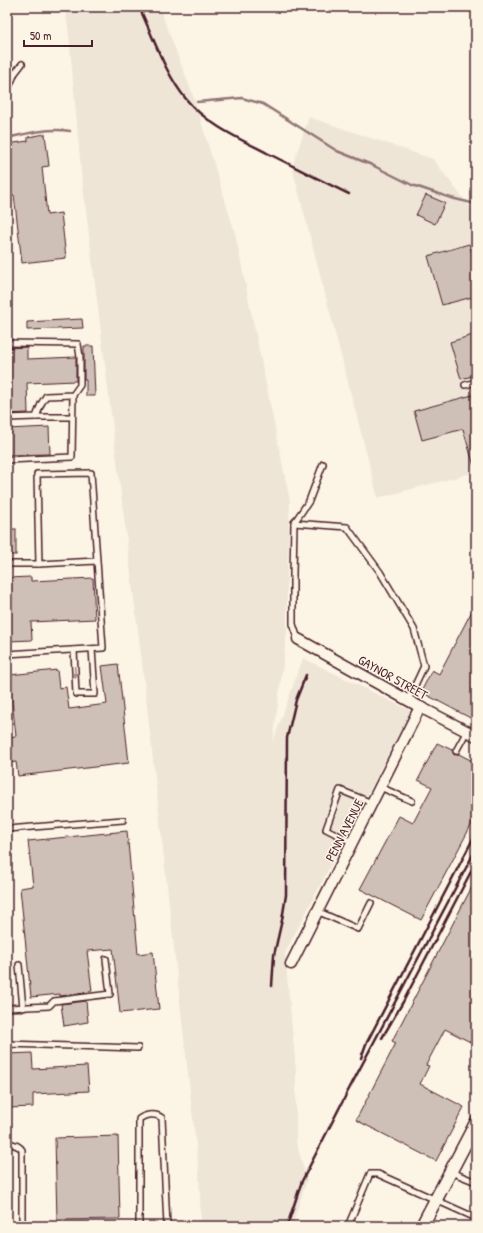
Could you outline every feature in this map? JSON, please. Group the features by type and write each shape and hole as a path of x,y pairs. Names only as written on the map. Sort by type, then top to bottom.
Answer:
{"street":[{"name":"GAYNOR STREET","path":"298,639 420,707 471,733"},
{"name":"PENN AVENUE","path":"291,964 420,707"},
{"path":"422,1226 476,1123"}],"lane":[{"path":"7,92 15,73 22,64"},
{"path":"7,343 78,344 80,357 80,385 73,395 72,457 7,460"},
{"path":"465,385 476,382"},
{"path":"36,417 46,396 73,395"},
{"path":"7,418 72,418"},
{"path":"298,639 293,624 294,523 309,501 323,464"},
{"path":"7,654 103,648 91,474 37,474 39,564"},
{"path":"294,523 347,527 380,572 414,629 424,666 408,700"},
{"path":"7,564 97,561"},
{"path":"74,650 76,694 95,694 92,648"},
{"path":"456,750 471,733"},
{"path":"380,787 412,800"},
{"path":"352,842 326,828 340,790 372,802"},
{"path":"7,829 123,820"},
{"path":"318,911 358,929 371,903"},
{"path":"7,1008 49,1006 54,1001 110,994 106,959"},
{"path":"20,965 23,1008"},
{"path":"7,1044 138,1048"},
{"path":"139,1226 140,1119 144,1116 155,1115 162,1118 167,1226"},
{"path":"7,1143 15,1144 22,1150 22,1226"},
{"path":"451,1172 476,1182"},
{"path":"348,1226 370,1174 378,1174 437,1199 476,1218"}],"shaded area":[{"path":"65,7 159,7 193,95 235,233 290,501 287,579 287,633 273,742 303,658 411,711 285,953 296,1070 296,1141 307,1180 292,1226 201,1226 199,1173 145,688 81,171 69,35"},
{"path":"309,117 433,159 476,215 476,472 378,498 292,167"}],"building":[{"path":"45,134 49,166 42,167 47,215 61,213 66,258 22,263 14,195 7,196 7,144 28,141 28,137"},
{"path":"426,195 445,203 435,224 416,215"},
{"path":"469,244 472,253 476,252 476,296 442,305 428,256"},
{"path":"82,319 83,328 27,330 27,322"},
{"path":"476,334 476,375 461,379 450,342"},
{"path":"84,346 93,346 95,396 86,396 86,380 84,380"},
{"path":"27,347 27,359 76,357 76,381 27,383 28,413 7,414 7,348"},
{"path":"476,394 476,466 474,466 463,429 422,440 414,411"},
{"path":"49,427 50,454 7,455 7,429"},
{"path":"7,529 16,529 16,555 7,555"},
{"path":"31,577 31,581 93,578 95,619 31,622 32,640 9,641 7,578"},
{"path":"476,603 476,721 421,692 432,670 439,674"},
{"path":"118,664 129,763 18,776 16,762 7,763 7,737 16,736 9,675 57,670 59,688 66,687 69,709 107,704 102,666"},
{"path":"437,743 452,750 454,755 459,754 476,763 476,816 421,920 360,889 399,816 413,823 432,787 418,780"},
{"path":"127,831 138,954 153,952 159,1009 120,1013 113,949 87,951 92,991 60,996 60,994 31,997 20,888 33,886 28,841"},
{"path":"476,879 476,1045 445,1029 426,1065 429,1066 420,1084 464,1107 436,1161 356,1120 396,1043 392,1041"},
{"path":"86,1001 88,1022 64,1026 61,1004"},
{"path":"32,1053 33,1069 87,1066 89,1091 33,1094 33,1107 8,1108 8,1098 12,1098 7,1054"},
{"path":"118,1136 120,1219 57,1220 55,1138"}],"waterway":[{"path":"197,102 242,98 263,104 337,151 372,165 412,185 451,198 476,204"},
{"path":"7,138 46,131 70,131"}],"railway":[{"path":"139,7 171,78 194,108 224,130 349,194"},
{"path":"272,986 274,955 286,895 287,738 296,700 306,675"},
{"path":"361,1058 366,1044 476,833"},
{"path":"287,1226 302,1181 476,849"},
{"path":"382,1038 403,1002 476,862"}]}
